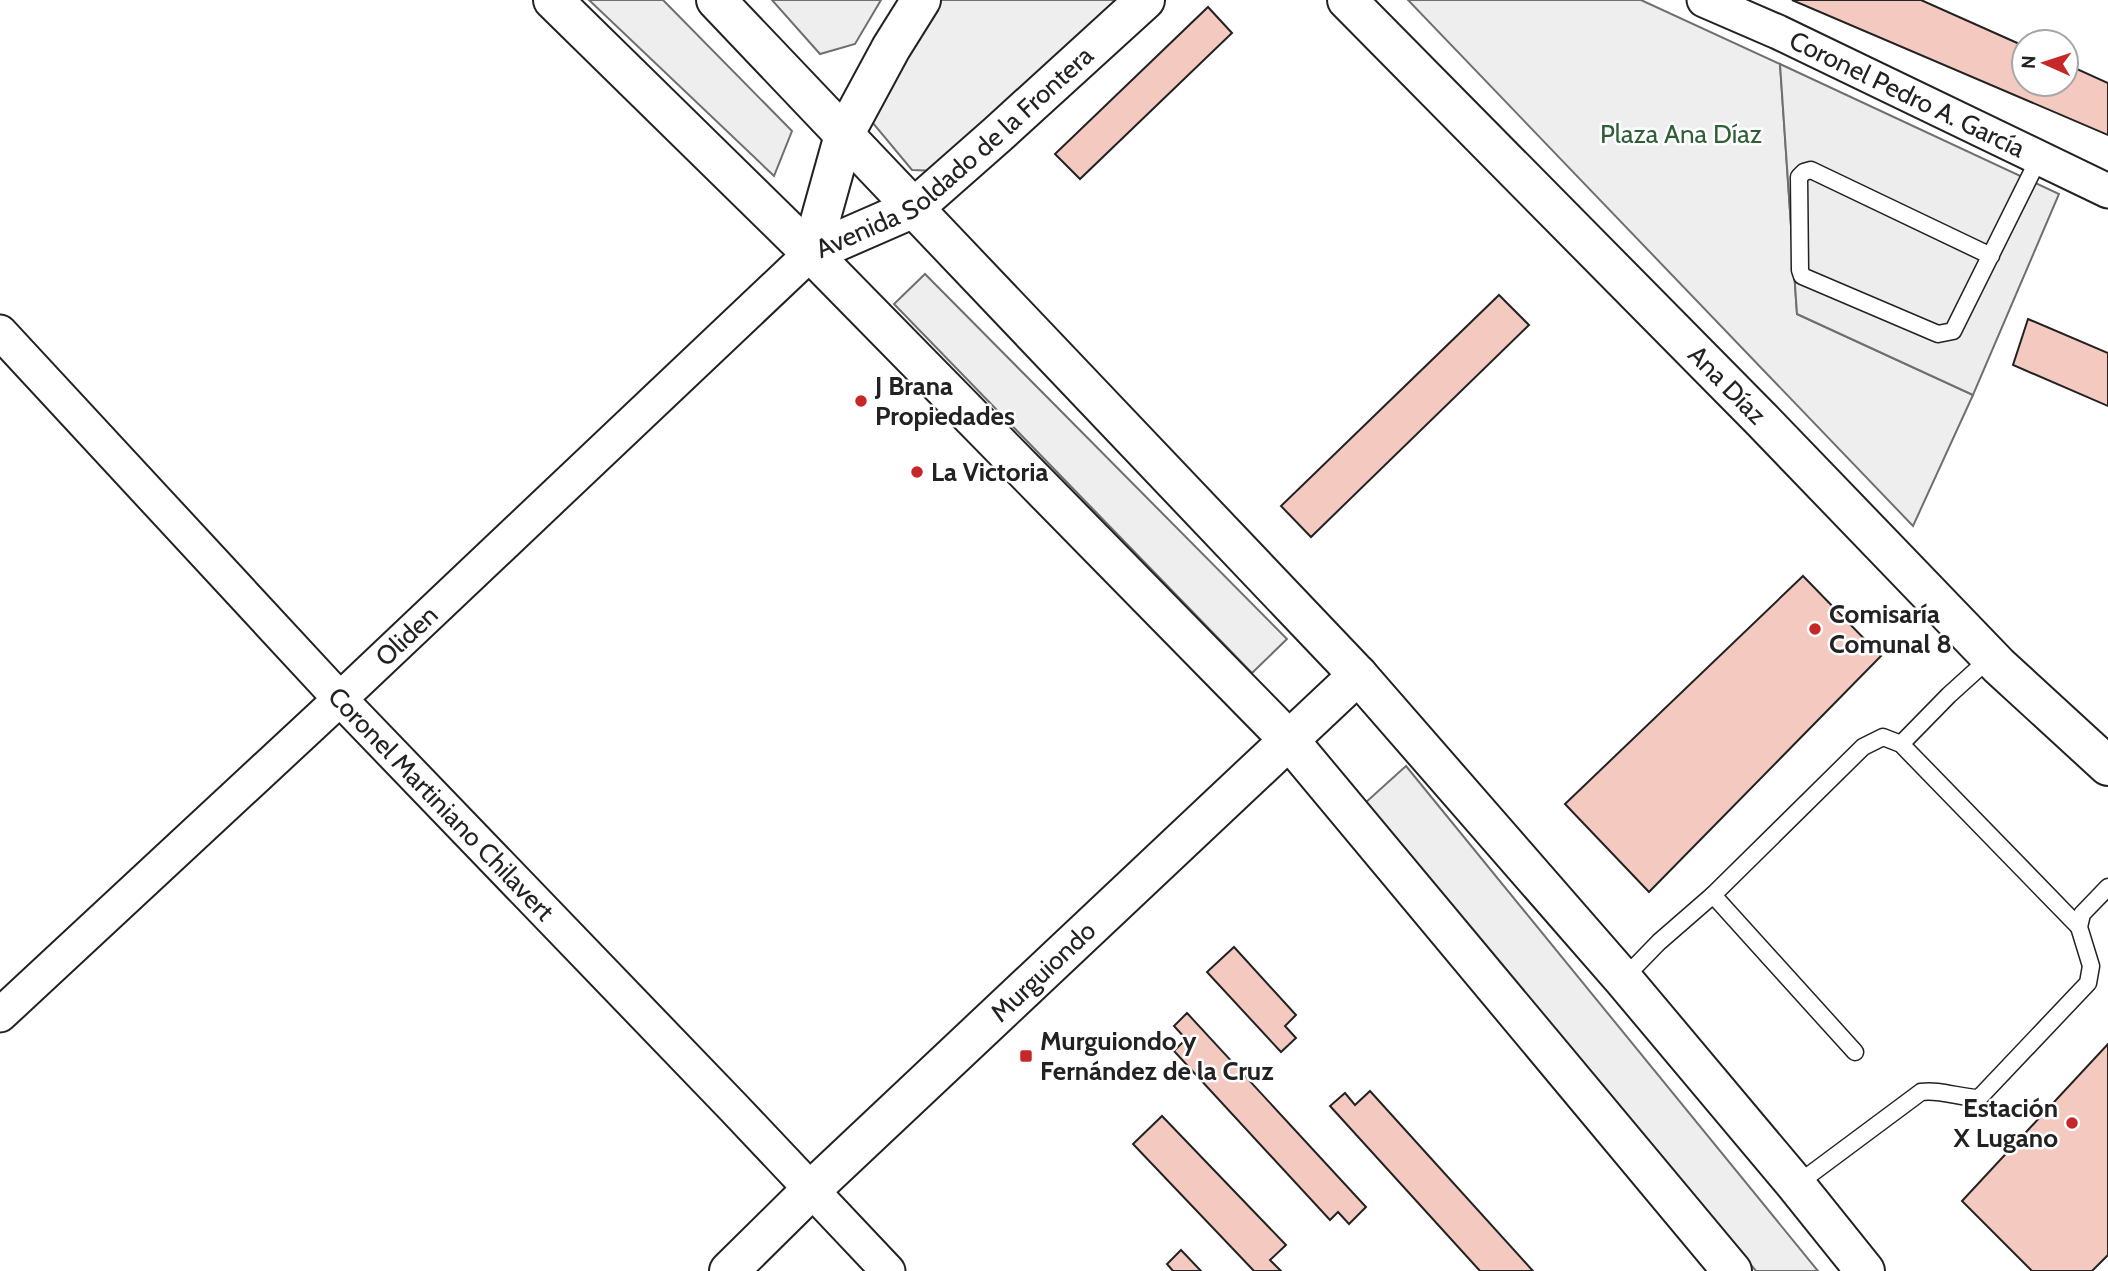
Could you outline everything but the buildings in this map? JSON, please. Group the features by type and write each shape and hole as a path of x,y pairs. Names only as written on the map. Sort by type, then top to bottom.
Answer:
{"main road":[{"path":"554,0 811,253 1289,740 1732,1271"},
{"path":"716,0 1358,675 1623,979 1865,1271"},
{"name":"Avenida Soldado de la Frontera","path":"811,253 844,135 891,48 921,0"},
{"name":"Avenida Soldado de la Frontera","path":"811,253 914,208 1144,0"},
{"name":"Ana Díaz","path":"1347,0 1761,419 1991,657 2108,766"},
{"name":"Murguiondo","path":"729,1271 810,1191 1358,675"}],"street":[{"name":"Coronel Pedro A. García","path":"1704,0 1778,32 2108,191"},
{"name":"Oliden","path":"0,1015 340,699 811,253"},
{"name":"Coronel Martiniano Chilavert","path":"0,332 340,699 888,1271"}],"lane":[{"path":"1991,256 1811,170 1799,177 1802,276 1938,334 1954,331 1991,256 2039,158"},
{"path":"1901,744 1991,657"},
{"path":"1623,979 1659,942 1713,895 1863,747 1883,737 1901,744 2079,927 2091,966 2088,983 1979,1098 1921,1092 1796,1185"},
{"path":"2079,927 2082,914 2108,887"},
{"path":"1713,895 1855,1052"}],"green space":[{"path":"589,0 663,0 792,131 774,176"},
{"path":"772,0 881,0 855,44 820,54"},
{"path":"940,0 1117,0 938,171 912,170 872,122 876,103"},
{"name":"Plaza Ana Díaz","path":"1408,0 1641,0 1780,64 1797,314 1973,395 1913,526"},
{"path":"925,274 1287,639 1252,673 894,304"},
{"path":"1406,766 1818,1271 1756,1271 1365,803"}],"shaded area":[{"path":"1780,64 2059,194 1973,395 1797,314"}],"place":[{"name":"J Brana Propiedades","path":"861,401"},
{"name":"La Victoria","path":"917,472"},
{"name":"Comisaría Comunal 8","path":"1815,629"},
{"name":"Murguiondo y Fernández de la Cruz","path":"1026,1056"},
{"name":"Estación X Lugano","path":"2072,1123"}]}
